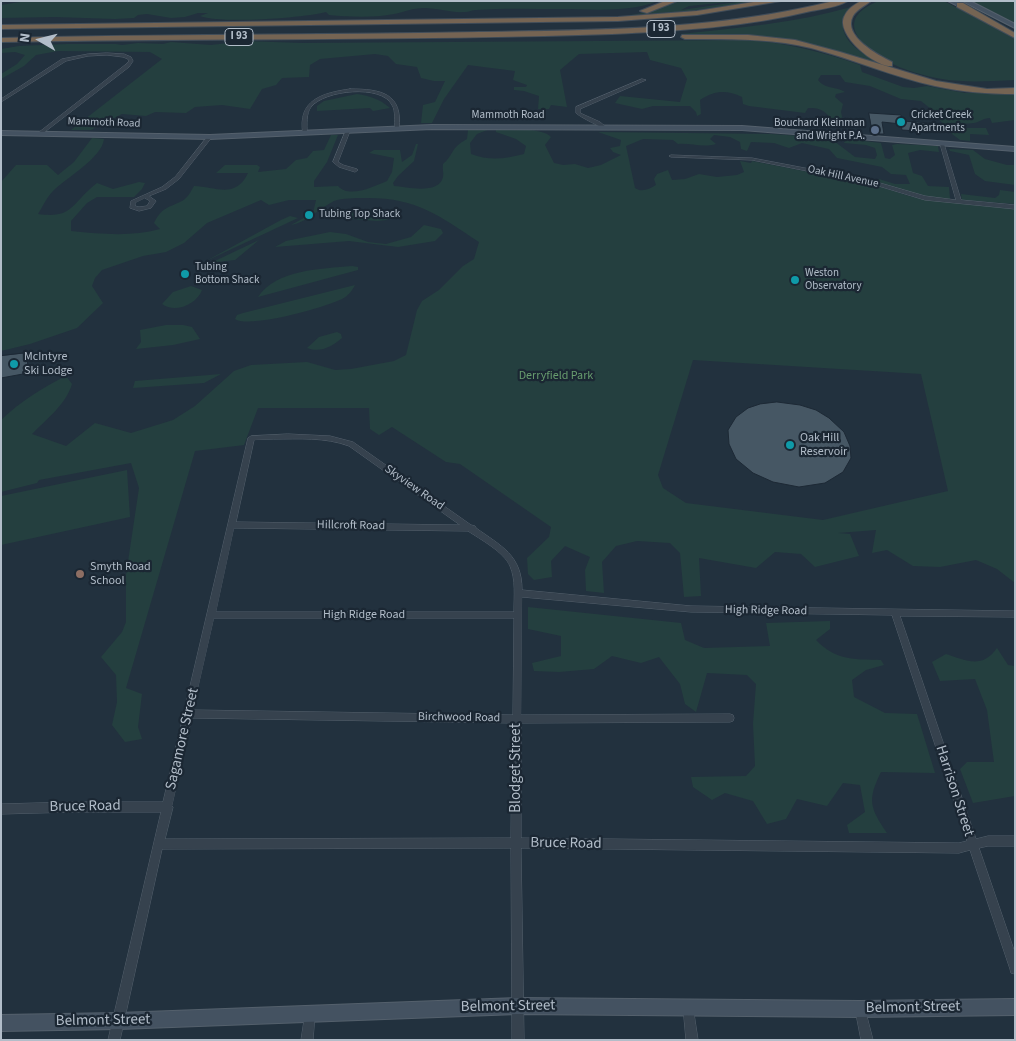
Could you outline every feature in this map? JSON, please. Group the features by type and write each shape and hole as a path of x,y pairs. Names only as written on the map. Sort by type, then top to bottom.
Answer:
{"highway":[{"path":"455,21 614,15 643,11 673,1"},
{"name":"I 93","path":"1,27 574,20 667,16 720,11 777,1"},
{"name":"I 93","path":"1,40 628,31 703,26 792,14 844,1"},
{"path":"867,1 853,10 847,22 850,34 865,50 882,61 915,75 946,82 978,85 1015,83"},
{"path":"962,3 1015,35"},
{"path":"476,34 744,37 770,39 828,51 936,86 966,91 1015,91"}],"main road":[{"path":"951,1 962,3 1015,26"},
{"name":"Mammoth Road","path":"1,133 210,137 397,128 749,128 1015,149"},
{"name":"Belmont Street","path":"1,1023 119,1021 518,1006 860,1009 1015,1007"}],"street":[{"path":"1,101 64,60 110,54 130,58 131,61 127,66 40,133"},
{"path":"605,128 599,123 582,116 578,108 644,80"},
{"path":"304,133 307,109 312,102 327,95 352,90 373,92 391,100 396,107 397,128"},
{"path":"348,131 335,162 340,166 355,170"},
{"path":"145,196 164,188 177,178 210,137"},
{"path":"942,144 959,201"},
{"name":"Oak Hill Avenue","path":"670,156 752,159 873,183 925,198 1015,207"},
{"name":"Sagamore Street","path":"114,1040 251,438"},
{"name":"Skyview Road","path":"251,438 318,438 347,441 502,551 513,563 517,576 517,616"},
{"name":"Hillcroft Road","path":"231,525 472,528"},
{"name":"High Ridge Road","path":"518,593 691,609 1015,614"},
{"name":"Harrison Street","path":"895,612 972,846 1015,969"},
{"name":"High Ridge Road","path":"211,615 517,616"},
{"name":"Blodget Street","path":"517,616 516,843 518,1040"},
{"name":"Birchwood Road","path":"189,714 517,719 730,718"},
{"name":"Bruce Road","path":"1,809 168,807"},
{"name":"Bruce Road","path":"160,844 516,843 958,848 988,841 1015,842"},
{"path":"688,1007 692,1040"},
{"path":"860,1009 867,1040"},
{"path":"307,1040 310,1014"}],"green space":[{"path":"26,1 658,1 646,5 610,10 508,9 460,12 424,8 370,17 329,15 326,12 282,18 243,20 225,20 200,16 208,13 171,18 147,14 138,15 134,18 115,19 1,18 1,5"},
{"path":"677,1 739,1 689,6 681,10 744,1 757,1 690,11 629,15 649,12"},
{"path":"879,1 944,1 1015,39 1015,80 969,81 942,79 914,72 887,61 867,47 855,31 854,23 857,15 865,8"},
{"path":"971,1 1015,1 1015,23"},
{"path":"851,7 843,23 847,38 859,50 898,71 803,42 753,36 680,34 745,27 809,17"},
{"path":"747,40 791,46 832,56 860,65 862,72 903,87 927,86 965,93 1015,93 1015,120 992,123 990,118 988,118 974,123 954,126 954,128 986,128 989,135 970,134 970,141 960,140 952,134 937,117 936,113 921,101 901,99 870,86 845,82 840,75 821,75 818,80 828,87 845,92 836,94 835,97 843,104 841,112 843,121 830,118 823,111 815,108 808,108 805,113 749,106 743,104 742,97 726,92 711,94 700,100 701,114 697,116 690,106 653,106 642,109 615,103 620,96 680,102 687,79 681,68 650,60 647,52 579,54 560,70 567,107 551,105 549,109 538,109 539,96 514,90 514,87 526,87 527,85 513,80 515,71 468,65 444,99 432,123 421,123 423,105 435,102 445,81 421,78 417,67 396,64 388,56 375,54 320,59 310,65 309,77 282,78 276,85 262,89 250,109 222,105 195,107 186,113 155,112 146,116 122,114 91,130 71,130 162,59 150,52 58,51 36,55 24,66 1,79 1,74 17,64 25,55 15,52 1,53 1,49 19,46 163,44 171,42 211,45 245,41 301,43"},
{"path":"357,94 375,98 390,108 373,111 370,108 317,111 317,106 324,101"},
{"name":"Derryfield Park","path":"490,129 477,134 470,143 471,154 484,158 497,158 524,154 526,146 516,139 496,132 496,129 533,130 551,137 545,145 554,163 563,165 575,164 588,168 601,165 621,155 613,152 610,148 620,146 621,140 598,132 771,134 830,138 855,157 875,159 877,155 875,148 866,145 844,143 846,139 881,143 885,158 890,159 895,155 892,145 938,146 939,152 920,150 908,153 913,173 922,176 928,186 949,187 950,199 927,197 877,183 879,179 895,184 910,184 906,175 891,174 882,167 837,158 829,149 802,143 789,148 774,143 751,142 747,151 741,149 740,142 730,137 714,135 710,139 716,144 711,145 678,144 673,140 643,139 626,146 635,188 640,190 656,185 654,179 657,174 668,170 672,180 685,179 699,174 717,177 737,175 744,172 740,161 751,163 752,161 875,185 929,200 1015,209 1015,583 997,569 976,560 940,567 913,566 887,550 872,553 876,530 838,533 850,534 859,556 815,567 801,554 775,552 756,568 699,558 701,596 684,597 680,553 670,543 637,541 616,546 602,562 604,593 586,591 585,570 590,557 565,546 551,561 552,577 534,580 528,574 527,558 549,537 551,527 460,464 446,462 392,427 379,435 370,429 369,408 258,408 244,445 195,451 126,688 142,694 138,727 142,739 125,742 112,725 117,702 116,675 101,657 122,632 126,622 126,575 139,488 131,463 39,480 37,483 1,492 1,420 32,395 66,376 72,384 65,398 32,434 66,446 95,423 131,433 173,420 195,406 234,371 251,365 307,362 335,370 394,361 406,355 417,310 422,301 439,290 463,266 474,259 479,242 438,216 412,204 398,201 382,198 337,200 303,221 291,225 313,213 316,200 289,200 269,205 261,200 207,223 184,243 166,252 143,256 102,270 95,278 92,286 103,303 77,328 30,344 1,351 1,182 16,165 47,165 58,175 74,162 92,138 104,139 97,153 53,191 38,214 50,215 66,212 97,183 113,189 139,182 145,183 134,197 97,197 87,203 71,221 71,231 105,234 149,232 160,229 154,223 160,214 184,200 194,186 231,189 238,186 248,173 216,173 225,165 257,165 260,167 258,172 286,169 296,160 307,158 313,151 324,150 331,135 338,135 327,162 314,181 314,187 338,186 343,190 355,191 387,181 392,172 394,158 369,153 374,150 400,150 402,162 412,155 416,144 418,144 414,161 393,183 394,186 429,188 440,183 443,177 443,164 455,148 467,139 468,130","holes":["693,360 921,374 948,491 823,520 686,503 663,488 658,475"]},
{"path":"949,149 973,150 985,159 1007,165 1015,165 1015,185 985,181 975,174 969,155 950,151"},
{"path":"1000,190 1015,192 1015,204 962,200 961,194 995,198 999,195"},
{"path":"358,209 375,210 394,216 387,220 377,221 328,217 331,213"},
{"path":"290,216 298,218 206,261 281,220"},
{"path":"424,225 441,229 443,233 435,241 398,247 349,241 275,247 286,241 330,232 346,234 368,242 386,244 411,237"},
{"path":"259,240 235,260 217,262 198,269"},
{"path":"352,266 358,267 358,270 258,297 276,281 300,272"},
{"path":"355,285 350,293 342,299 320,307 271,319 243,321 235,319 237,315 243,313"},
{"path":"191,286 202,290 191,303 179,308 167,307 162,304 173,292"},
{"path":"166,325 192,327 200,339 173,345 136,349 141,342 140,330"},
{"path":"337,332 341,334 342,338 330,346 317,350 307,348 319,337"},
{"path":"221,374 204,383 133,388 135,381"},
{"path":"127,470 130,517 1,545 1,496"},
{"path":"528,607 681,623 685,640 704,648 770,646 766,623 830,621 830,629 816,640 823,647 846,658 881,660 884,665 866,670 852,680 854,697 885,713 917,714 935,773 881,772 872,797 872,804 877,817 887,833 849,833 847,825 865,812 860,785 843,783 827,806 797,799 786,819 767,824 753,801 725,793 712,800 693,787 691,777 746,776 755,766 753,724 756,684 747,675 707,673 696,712 685,704 680,684 659,657 641,663 612,656 594,669 559,672 534,671 532,663 561,656 561,636 528,629"},
{"path":"997,648 1008,665 1015,666 1015,796 973,803 960,769 967,762 994,762 987,710 975,679 940,681 932,662 946,654 967,661 980,661 986,659"}],"building":[{"name":"Cricket Creek Apartments","path":"869,113 901,115 902,121 931,123 933,132 902,130 901,124 882,122 884,134 873,134"},
{"name":"McIntyre Ski Lodge","path":"27,353 28,370 23,371 23,374 1,378 1,356"},
{"name":"Oak Hill Reservoir","path":"777,402 800,405 816,410 829,418 844,432 850,446 851,458 843,472 825,483 799,487 773,482 753,473 736,459 729,444 728,430 736,417 748,408"}],"place":[{"name":"Cricket Creek Apartments","path":"901,122"},
{"name":"Bouchard Kleinman and Wright P.A.","path":"875,130"},
{"name":"Tubing Top Shack","path":"309,215"},
{"name":"Tubing Bottom Shack","path":"185,274"},
{"name":"Weston Observatory","path":"795,280"},
{"name":"McIntyre Ski Lodge","path":"14,364"},
{"name":"Oak Hill Reservoir","path":"790,445"},
{"name":"Smyth Road School","path":"80,574"}]}
